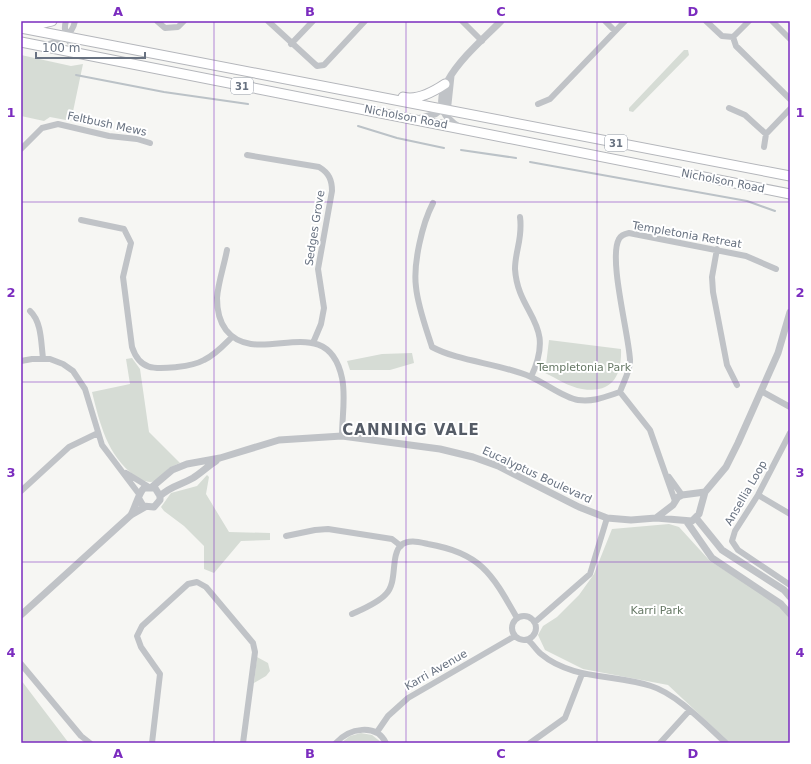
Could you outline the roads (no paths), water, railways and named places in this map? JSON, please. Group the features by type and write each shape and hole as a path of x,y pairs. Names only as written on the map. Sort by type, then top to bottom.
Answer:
{"main road":[{"path":"21,23 30,26 52,21"},
{"name":"Nicholson Road","path":"21,28 790,176"},
{"name":"Nicholson Road","path":"21,42 463,128 790,194"},
{"path":"333,88 354,86 411,99 445,84"}],"street":[{"path":"66,21 64,26 66,37 76,49 84,55"},
{"path":"42,47 66,37 74,28 75,21"},
{"path":"157,21 165,28 178,27 184,21"},
{"path":"268,21 291,44 317,66 324,65 365,21"},
{"path":"291,44 313,21"},
{"path":"462,21 482,41"},
{"path":"463,128 455,124 442,110 441,101 445,84 458,65 501,21"},
{"path":"605,21 615,31"},
{"path":"538,104 550,99 625,21"},
{"path":"706,21 722,36 733,37"},
{"path":"733,37 749,21"},
{"path":"772,21 790,38"},
{"path":"733,37 736,46 790,99"},
{"path":"417,119 425,118 442,110 448,104 451,76"},
{"path":"729,108 745,115 766,134"},
{"path":"764,147 766,134 790,108"},
{"name":"Feltbush Mews","path":"21,149 42,128 58,124 109,136 137,139 150,143"},
{"name":"Sedges Grove","path":"247,155 319,167 326,172 332,183 318,269 324,308 321,324 314,343"},
{"path":"433,203 426,214 416,269 416,288 432,347 443,353 498,365 531,377 576,400 595,401 620,392 650,430 666,473 674,503 674,515 678,519"},
{"path":"520,218 522,232 515,268 519,291 537,324 541,343 538,363 531,377"},
{"path":"81,220 124,230 131,243 123,277 132,347 135,356 141,363 149,367 160,369 190,365 203,361 217,352 232,337"},
{"name":"Templetonia Retreat","path":"620,392 630,362 617,269 617,244 619,238 629,233 717,249 746,256 776,269"},
{"path":"717,249 712,277 713,292 727,365 737,385"},
{"path":"227,250 217,297 218,313 223,325 232,337 248,344 265,345 293,341 314,343 328,352 339,370 343,389 342,436"},
{"path":"30,311 38,325 42,358"},
{"path":"790,312 783,338 761,391 726,467 705,492 696,518 687,522 712,558 781,604 790,614"},
{"path":"21,361 42,358 63,364 78,376 87,394 102,445 123,472 145,507"},
{"path":"761,391 790,407"},
{"path":"21,491 69,447 98,433"},
{"name":"Ansellia Loop","path":"790,433 758,495 735,531 733,544 738,550 790,585"},
{"name":"Eucalyptus Boulevard","path":"131,515 144,488 151,487 164,476 180,466 220,458 279,440 342,436 440,449 473,457 498,466 579,507 607,518 631,520 656,518 678,519 687,522"},
{"name":"Eucalyptus Boulevard","path":"21,615 131,515 145,507 154,507 160,500 160,496 171,486 180,485 195,477 220,458"},
{"path":"123,472 157,490 160,496"},
{"path":"666,473 682,495"},
{"path":"656,518 682,495 705,492"},
{"path":"691,495 696,497 700,505"},
{"path":"758,495 790,514"},
{"path":"535,622 590,574 607,518"},
{"path":"696,518 722,550 784,590 790,597"},
{"path":"286,536 328,529 392,539 401,546"},
{"path":"352,614 386,595 392,583 396,557 401,546 415,542 449,548 472,559 488,572 501,588 517,618"},
{"path":"152,743 160,674 141,647 137,636 142,626 188,584 197,582 206,587 253,643 255,652 243,743"},
{"path":"521,616 529,617 535,622 537,630 532,638 528,640 521,640 515,636 512,629 517,618 521,616"},
{"name":"Karri Avenue","path":"377,732 388,716 408,698 515,636"},
{"path":"528,640 540,653 551,661 582,674 651,686 669,693 726,743"},
{"path":"21,664 81,736 90,743"},
{"path":"530,743 565,718 582,674"},
{"path":"660,743 690,711"},
{"path":"336,743 344,735 355,730 377,732 386,743"},
{"path":"81,736 82,743"}],"waterway":[{"path":"76,75 164,92 248,104"},
{"path":"358,126 397,138 444,148"},
{"path":"461,150 516,158"},
{"path":"530,162 747,201 775,211"}],"district":[{"name":"CANNING VALE","path":"411,430"}],"park label":[{"name":"Templetonia Park","path":"584,367"},
{"name":"Karri Park","path":"657,610"}]}
